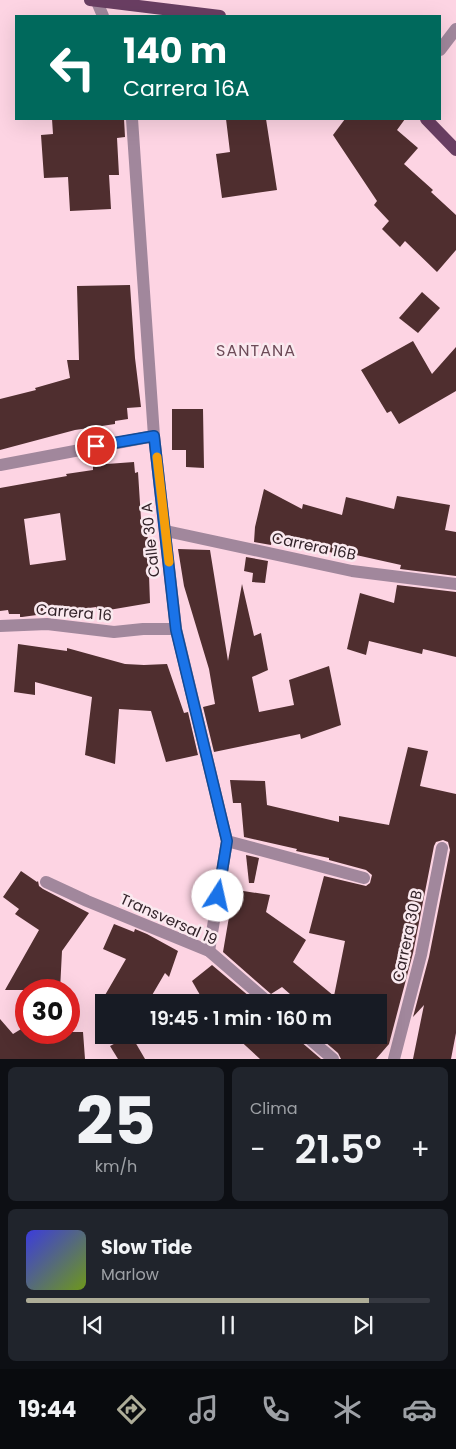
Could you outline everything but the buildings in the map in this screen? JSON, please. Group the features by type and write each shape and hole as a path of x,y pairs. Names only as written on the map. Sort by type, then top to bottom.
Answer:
{"main road":[{"path":"93,1 212,15"},
{"path":"427,120 456,150"}],"street":[{"path":"93,1 102,15"},
{"path":"441,49 456,29"},
{"name":"Calle 30 A","path":"132,120 154,436 176,630 227,841 208,951"},
{"path":"0,465 154,436"},
{"name":"Carrera 16B","path":"166,531 352,572 456,584"},
{"name":"Carrera 16","path":"0,626 47,624 114,632 144,629 176,630"},
{"path":"227,841 364,878"},
{"name":"Carrera 30 B","path":"394,1059 421,955 442,848"},
{"name":"Transversal 19","path":"46,882 86,901 208,951 259,994"},
{"path":"316,1044 333,1059"}],"slow traffic":[{"path":"157,457 169,562"}],"district":[{"name":"SANTANA","path":"256,350"}],"route":[{"path":"96,446 154,436 176,630 227,841 218,896"}]}
